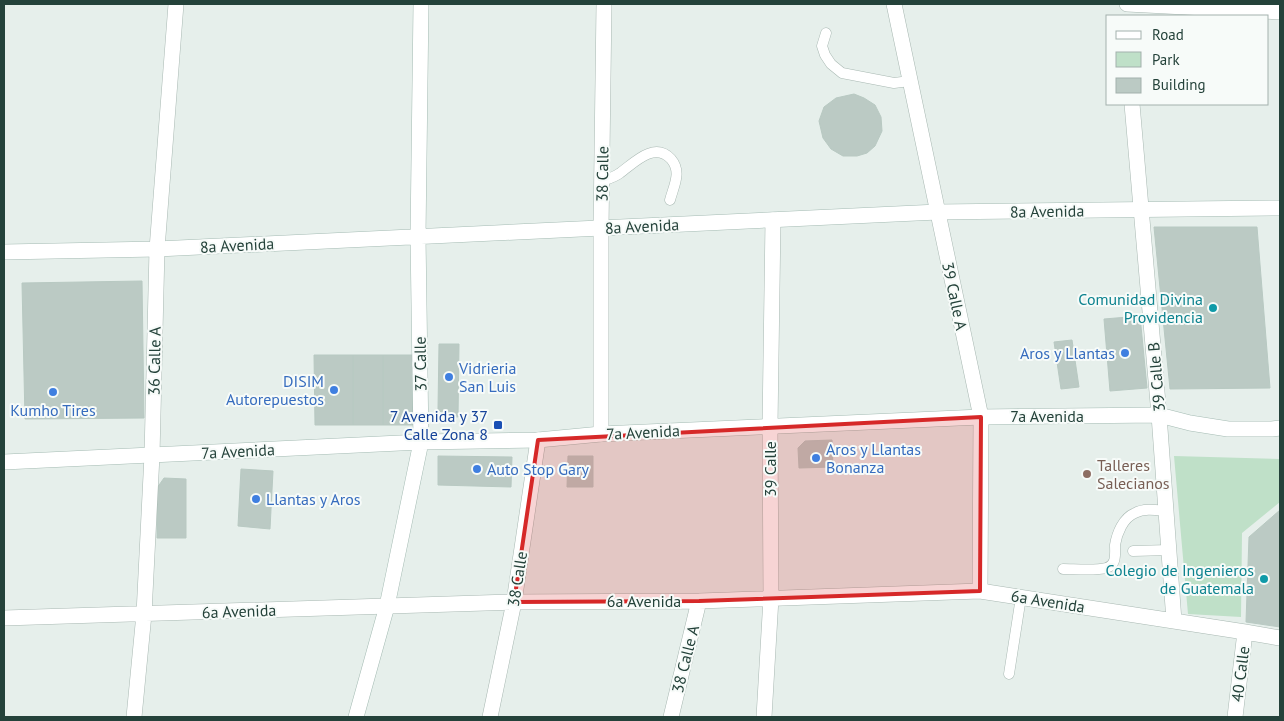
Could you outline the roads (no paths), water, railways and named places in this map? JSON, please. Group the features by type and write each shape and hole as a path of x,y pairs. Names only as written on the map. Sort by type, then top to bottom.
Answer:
{"street":[{"name":"36 Calle A","path":"134,717 144,614 152,455 157,249 176,4"},
{"name":"37 Calle","path":"356,717 387,606 421,442 418,236 421,4"},
{"name":"38 Calle","path":"601,434 604,4"},
{"name":"39 Calle A","path":"894,4 981,417 980,591"},
{"path":"1126,4 1280,12"},
{"name":"39 Calle B","path":"1132,105 1160,415 1174,621"},
{"name":"8a Avenida","path":"4,252 157,249 938,212 1280,208"},
{"name":"39 Calle","path":"764,717 771,598 770,426 773,220"},
{"name":"7a Avenida","path":"4,462 421,442 538,440 601,434 981,417 1160,415 1190,423 1228,429 1280,428"},
{"name":"38 Calle","path":"490,717 514,602 538,440"},
{"name":"6a Avenida","path":"4,618 514,602 699,601 980,591 1280,638"},
{"name":"38 Calle A","path":"671,717 699,601"},
{"name":"40 Calle","path":"1234,717 1245,632"}],"lane":[{"path":"826,33 822,46 825,55 831,64 842,73 894,83 910,81"},
{"path":"602,181 618,174 637,159 658,152 667,155 674,163 678,174 670,200"},
{"path":"1062,569 1106,568 1113,564 1116,556 1119,529 1127,519 1134,513 1144,510 1166,511"},
{"path":"1133,552 1169,550"},
{"path":"1009,674 1021,597"}],"place":[{"name":"Comunidad Divina Providencia","path":"1213,308"},
{"name":"Aros y Llantas","path":"1125,353"},
{"name":"Vidrieria San Luis","path":"449,377"},
{"name":"DISIM Autorepuestos","path":"334,390"},
{"name":"Kumho Tires","path":"53,392"},
{"name":"7 Avenida y 37 Calle Zona 8","path":"498,425"},
{"name":"Aros y Llantas Bonanza","path":"816,458"},
{"name":"Auto Stop Gary","path":"477,469"},
{"name":"Talleres Salecianos","path":"1087,474"},
{"name":"Llantas y Aros","path":"256,499"},
{"name":"Colegio de Ingenieros de Guatemala","path":"1264,579"}]}
